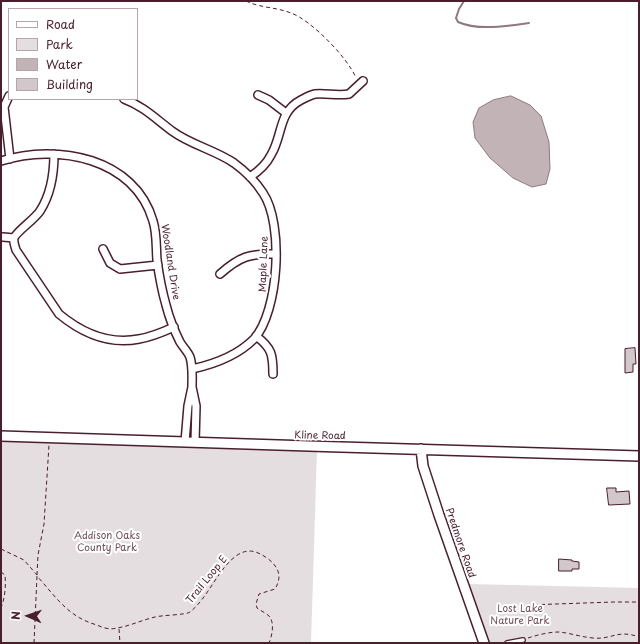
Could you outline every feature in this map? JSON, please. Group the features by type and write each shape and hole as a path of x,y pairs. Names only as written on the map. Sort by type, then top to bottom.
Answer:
{"street":[{"path":"250,177 264,166 272,155 277,144 286,113 292,105 315,94 349,94 361,83"},
{"path":"258,96 269,100 286,113"},
{"path":"8,98 4,107 10,159"},
{"name":"Maple Lane","path":"126,100 142,108 184,139 233,163 250,177 264,195 271,210 275,231 276,254 273,297 262,326 256,336 243,348 223,360 192,369"},
{"name":"Woodland Drive","path":"1,161 43,154 54,154 83,159 102,164 125,178 139,192 147,205 154,222 158,265 166,305 180,341 190,356 192,369 192,387 188,406 190,442"},
{"path":"54,154 52,183 45,202 31,222 16,233 14,238 16,250 59,314 86,332 109,340 139,339 174,327"},
{"path":"3,237 14,238"},
{"path":"103,249 110,263 120,269 158,265"},
{"path":"220,274 231,264 252,254 276,254"},
{"path":"256,336 265,342 270,349 273,374"},
{"name":"Kline Road","path":"1,436 304,447 639,456"},
{"name":"Predmore Road","path":"421,449 423,466 436,508 484,643"}],"lane":[{"path":"507,643 523,640"}],"path":[{"path":"246,1 259,7 291,13 304,20 328,42 352,69 361,83"},
{"path":"34,643 38,555 45,520 49,438"},
{"name":"Trail Loop E","path":"1,549 24,560 44,582 57,600 77,617 101,627 111,629 119,628 157,616 184,614 190,612 205,596 234,557 245,552 256,551 272,562 278,570 279,576 275,589 259,594 256,604 257,608 269,616 271,621 272,631 269,643"},
{"path":"1,572 5,575 5,581 1,608"},
{"path":"528,605 639,602"},
{"path":"119,628 120,643"},
{"path":"523,640 535,636 558,632 593,638 608,637 622,633 629,633 639,636"}],"green space":[{"name":"Addison Oaks County Park","path":"1,435 317,449 311,643 1,643"},
{"name":"Lost Lake Nature Park","path":"469,584 639,588 639,643 489,643"}],"water":[{"path":"511,96 530,105 541,116 549,142 550,169 546,184 532,187 513,178 490,158 475,138 473,122 479,108 493,100"}],"building":[{"path":"635,348 636,364 633,364 633,372 625,373 625,349"},
{"path":"607,488 616,488 616,492 629,491 630,504 609,505"},
{"path":"559,559 579,562 579,569 572,569 572,571 559,571"}],"waterway":[{"path":"464,1 456,18 458,22 466,25 493,27 529,23"}]}
